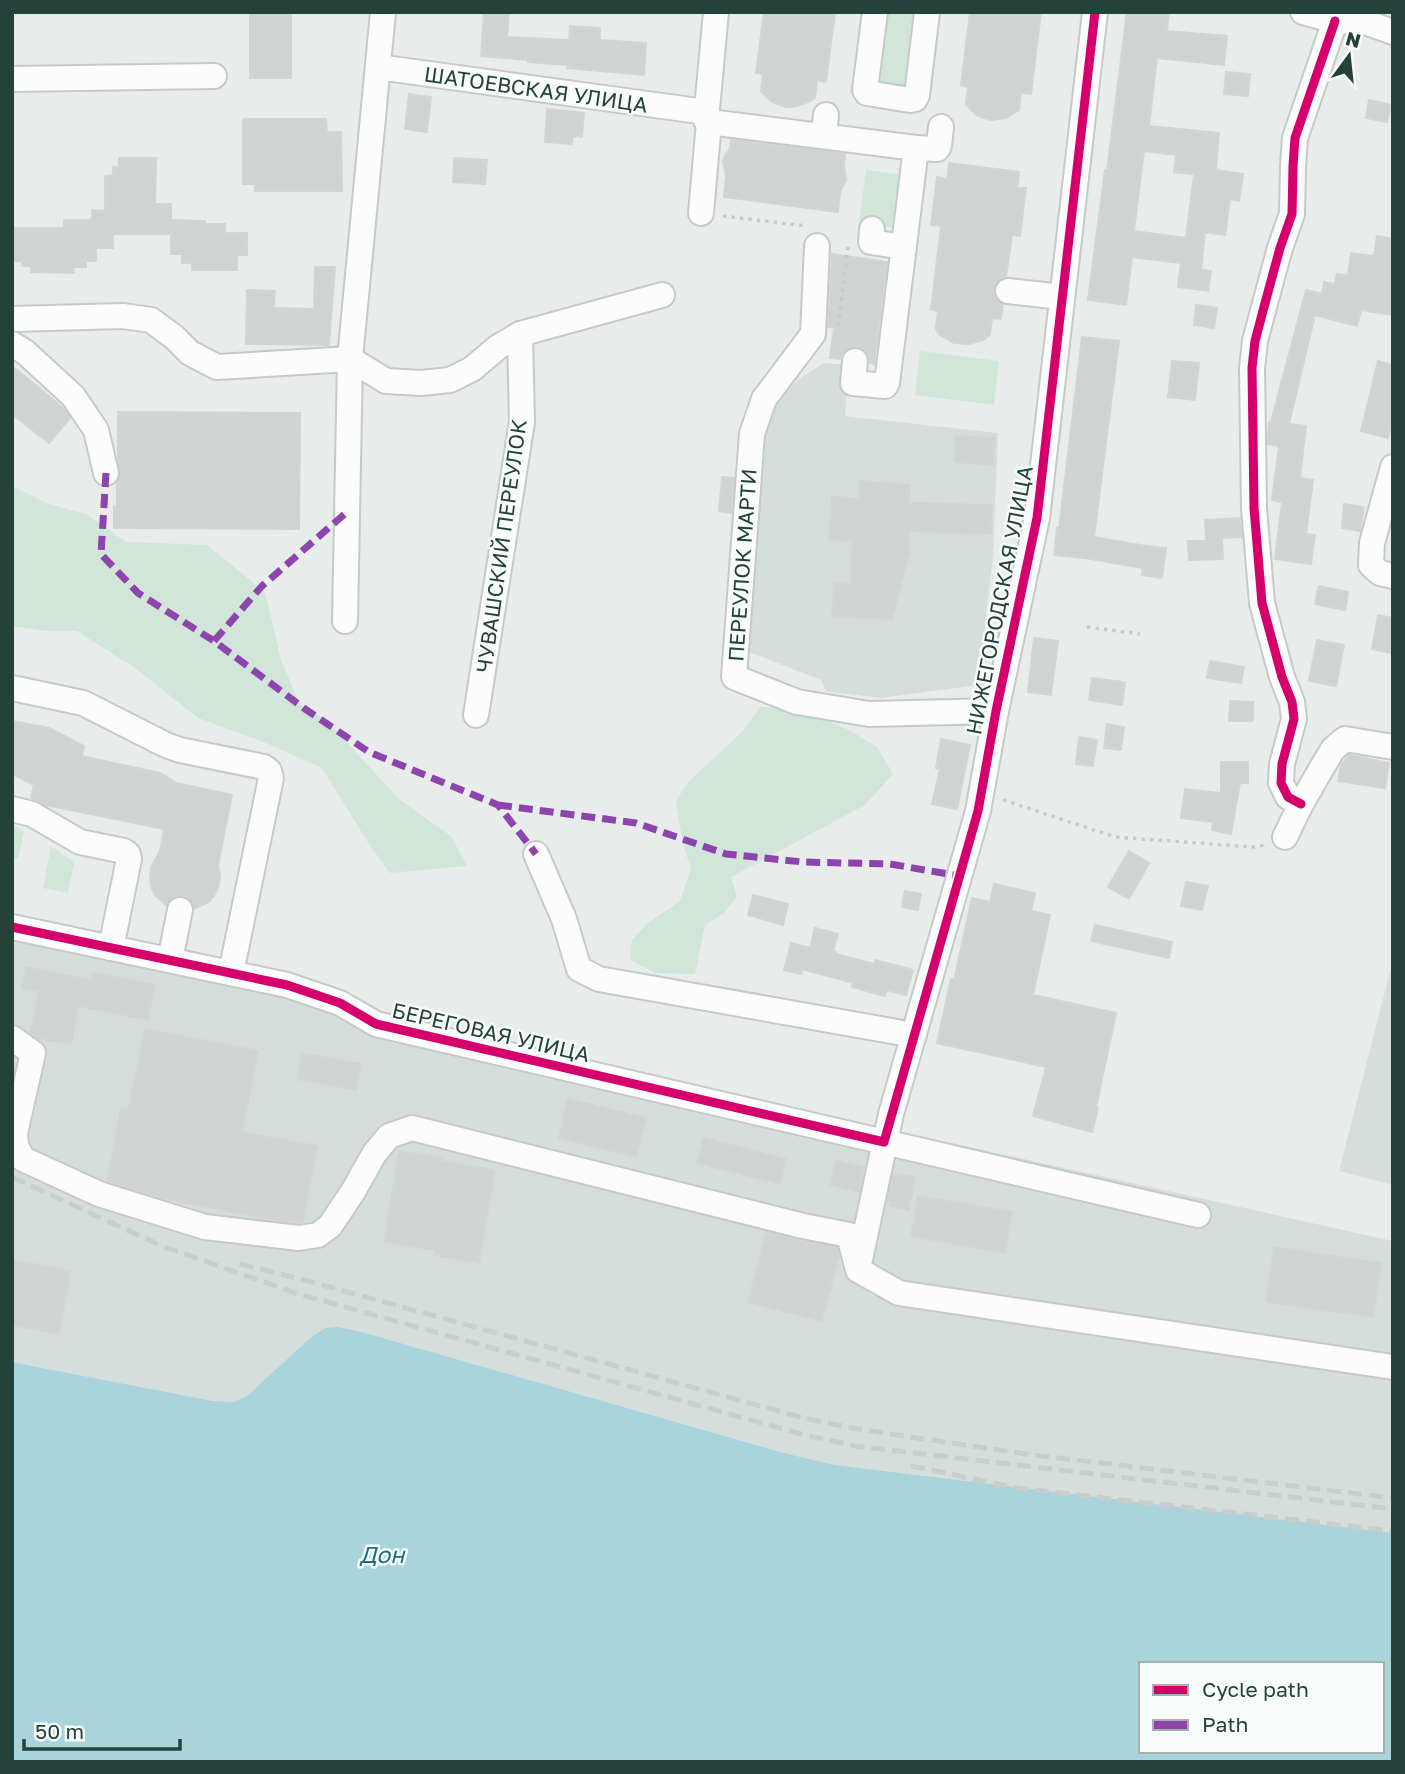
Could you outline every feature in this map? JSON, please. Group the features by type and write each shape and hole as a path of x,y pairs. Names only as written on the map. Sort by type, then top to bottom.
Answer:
{"street":[{"path":"345,621 350,359 383,12"},
{"path":"701,213 703,115 716,12"},
{"path":"875,12 867,93 910,100 915,99 916,95 927,12"},
{"name":"НИЖЕГОРОДСКАЯ УЛИЦА","path":"858,1270 884,1142 978,811 996,710 1037,518 1095,12"},
{"path":"1303,12 1335,21 1393,20"},
{"path":"1301,804 1288,797 1281,783 1282,764 1294,719 1292,702 1282,677 1262,603 1254,508 1252,369 1255,341 1292,214 1295,138 1335,21"},
{"path":"1366,22 1393,32"},
{"name":"ШАТОЕВСКАЯ УЛИЦА","path":"378,67 703,115 825,125 916,148"},
{"path":"12,79 214,76"},
{"path":"855,361 853,383 885,386 916,148 937,149 941,127"},
{"path":"872,229 871,242 904,247"},
{"name":"ПЕРЕУЛОК МАРТИ","path":"812,236 813,334 764,399 752,434 734,677 797,702 869,714 996,710"},
{"path":"1008,291 1062,298"},
{"path":"12,319 122,316 150,320 174,337 190,353 217,366 350,359 386,381 421,383 450,380 472,369 498,347 520,334 662,295"},
{"name":"ЧУВАШСКИЙ ПЕРЕУЛОК","path":"476,715 522,422 520,334"},
{"path":"12,344 25,352 74,396 96,430 106,473"},
{"path":"1386,575 1371,565 1372,543 1393,467"},
{"path":"12,688 83,703 166,745 264,767 269,771 271,778 231,973"},
{"path":"1285,837 1333,749 1345,739 1393,747"},
{"path":"12,809 32,814 80,842 128,854 111,948"},
{"path":"536,854 564,919 579,969 599,979 914,1035"},
{"path":"170,960 180,911"},
{"name":"БЕРЕГОВАЯ УЛИЦА","path":"12,927 287,985 340,1003 376,1024 1198,1215"},
{"path":"12,1038 33,1053 15,1132 16,1146 23,1158 99,1194 205,1227 299,1238 318,1236 330,1226 374,1154 389,1136 412,1128 803,1226 849,1235 858,1270 899,1293 1393,1367"}],"path":[{"path":"701,213 812,236"},
{"path":"838,325 846,257"},
{"path":"1087,627 1140,634"},
{"path":"981,793 1115,836 1253,846 1272,844 1285,837"}],"shaded area":[{"path":"824,363 849,365 845,416 998,433 993,556 978,685 880,698 826,691 821,680 749,652 760,436 771,408 799,379"},
{"path":"12,936 1393,1241 1393,1533 835,1465 784,1453 362,1332 311,1337 247,1396 234,1402 213,1401 12,1362"},
{"path":"1393,960 1393,1185 1339,1171"}],"green space":[{"path":"881,12 920,12 907,88 876,86"},
{"path":"866,170 904,175 897,228 859,223"},
{"path":"920,351 999,361 994,405 915,395"},
{"path":"12,486 49,504 86,514 126,542 207,545 265,592 281,660 300,705 326,720 399,799 451,836 467,866 390,873 322,768 266,743 198,718 135,668 77,631 45,631 12,626"},
{"path":"760,707 795,707 849,730 877,747 893,774 865,805 731,877 737,897 723,914 705,925 695,974 655,973 630,960 632,940 648,923 680,901 691,869 683,844 676,801 688,782 743,731"},
{"path":"12,824 24,832 18,858 12,857"},
{"path":"51,846 74,862 68,893 43,888"}],"water":[{"name":"Дон","path":"337,1327 362,1332 784,1453 835,1465 1393,1533 1393,1762 12,1762 12,1362 213,1401 234,1402 247,1396 311,1337 326,1328"}],"building":[{"path":"250,12 291,12 291,78 250,78"},
{"path":"484,12 509,12 507,37 569,40 570,26 600,28 600,40 646,43 644,75 481,56"},
{"path":"764,12 835,12 826,82 817,80 815,98 808,102 786,107 772,102 761,91 763,74 756,73"},
{"path":"970,12 1041,12 1031,94 1021,93 1019,110 1006,118 984,118 976,115 966,104 968,87 961,85"},
{"path":"1127,12 1169,12 1167,31 1227,36 1224,65 1157,58 1149,126 1219,133 1216,170 1243,174 1239,201 1230,199 1225,235 1205,232 1201,270 1211,271 1208,291 1178,287 1181,263 1132,257 1126,305 1088,300","holes":["1144,151 1176,155 1174,172 1194,174 1186,238 1134,231"]},
{"path":"1226,72 1250,74 1248,96 1224,94"},
{"path":"409,94 431,97 427,132 405,129"},
{"path":"1369,100 1391,105 1387,122 1366,118"},
{"path":"547,109 584,113 582,137 573,136 572,144 545,142"},
{"path":"243,119 326,119 327,132 341,132 342,191 255,191 255,184 243,184"},
{"path":"731,140 845,154 846,180 840,192 838,212 724,197 726,176 723,162 730,149"},
{"path":"119,158 156,158 155,204 171,204 171,234 113,234 113,248 96,248 96,261 86,261 86,267 73,267 74,273 31,272 31,266 22,266 22,261 13,261 12,228 64,228 64,220 92,220 92,210 105,211 105,176 113,175 113,167 119,167"},
{"path":"454,158 487,160 485,184 453,182"},
{"path":"949,163 1019,172 1017,188 1026,188 1020,236 1012,235 1006,277 996,282 993,289 995,298 1003,304 1001,319 992,318 990,335 969,344 954,343 940,335 936,329 938,311 931,310 941,226 931,225 937,177 947,179"},
{"path":"171,220 225,224 225,233 247,233 247,255 237,255 237,270 192,270 192,263 182,263 182,254 171,254"},
{"path":"1377,236 1393,239 1393,315 1361,310 1357,326 1315,315 1289,424 1306,426 1300,478 1313,480 1306,534 1315,535 1311,564 1275,559 1282,502 1272,500 1279,446 1268,444 1269,422 1306,290 1322,294 1324,282 1335,284 1337,274 1348,276 1351,253 1374,256"},
{"path":"832,254 887,262 874,364 870,363 869,355 864,349 857,346 848,348 840,359 830,358 834,328 828,327"},
{"path":"315,267 335,267 329,345 246,344 247,290 275,291 274,308 314,309"},
{"path":"1196,305 1217,308 1214,328 1194,325"},
{"path":"1082,337 1119,341 1094,537 1166,548 1162,578 1142,575 1143,568 1054,555"},
{"path":"1172,361 1199,363 1195,400 1168,397"},
{"path":"1378,361 1393,365 1393,420 1388,438 1361,431"},
{"path":"12,366 62,407 70,418 49,443 12,414"},
{"path":"118,412 300,413 299,529 114,528 114,506 117,507 117,483 120,477"},
{"path":"956,436 995,438 993,465 954,462"},
{"path":"722,477 734,478 731,513 719,511"},
{"path":"860,481 910,485 910,503 992,505 991,534 909,531 909,552 892,619 832,617 834,582 850,583 853,541 829,539 832,496 859,499"},
{"path":"1344,504 1364,507 1360,531 1342,528"},
{"path":"1240,518 1241,537 1222,538 1223,559 1189,560 1188,541 1206,541 1205,520"},
{"path":"1319,586 1348,592 1345,610 1315,604"},
{"path":"1378,615 1393,618 1390,653 1372,649"},
{"path":"1034,638 1058,641 1051,695 1028,692"},
{"path":"1317,640 1344,645 1336,686 1309,681"},
{"path":"1210,661 1244,667 1241,683 1207,678"},
{"path":"1092,678 1125,682 1122,705 1089,700"},
{"path":"1230,701 1253,702 1253,721 1229,721"},
{"path":"12,721 49,728 84,746 82,756 160,773 177,783 232,795 218,865 219,885 209,902 194,909 190,899 184,896 175,896 166,905 156,896 151,887 151,867 160,851 164,829 46,805 31,798 34,785 12,774"},
{"path":"1107,724 1124,727 1121,750 1104,748"},
{"path":"1079,737 1097,740 1093,766 1076,764"},
{"path":"941,739 970,745 957,809 932,804 940,769 936,768"},
{"path":"1349,755 1389,763 1385,788 1338,781 1341,765"},
{"path":"1221,762 1248,762 1248,783 1240,783 1231,834 1212,830 1213,822 1181,818 1185,789 1221,793"},
{"path":"1129,851 1149,863 1129,899 1108,887"},
{"path":"1186,882 1208,886 1202,910 1181,906"},
{"path":"994,884 1035,893 1031,911 1050,915 1033,995 1116,1013 1092,1132 1033,1116 1046,1067 937,1043 972,898 990,902"},
{"path":"905,891 921,894 918,910 902,907"},
{"path":"753,895 788,904 783,925 748,915"},
{"path":"1095,925 1172,942 1169,958 1091,941"},
{"path":"815,928 838,934 833,951 836,954 913,970 906,995 887,990 885,996 852,987 853,983 802,969 801,974 784,970 791,943 810,948"},
{"path":"26,967 91,980 93,972 155,985 148,1020 78,1006 71,1044 37,1038 30,1033 39,991 22,988"},
{"path":"145,1029 258,1051 242,1132 317,1146 303,1222 282,1221 164,1199 107,1181 121,1109 128,1110"},
{"path":"302,1053 361,1064 356,1090 297,1079"},
{"path":"568,1099 646,1118 636,1157 559,1138"},
{"path":"704,1138 786,1159 780,1184 697,1163"},
{"path":"399,1151 495,1170 479,1263 434,1255 435,1250 384,1242"},
{"path":"836,1160 864,1167 859,1192 830,1185"},
{"path":"893,1175 915,1177 909,1210 891,1206 892,1201 888,1200"},
{"path":"918,1196 1012,1212 1005,1253 911,1236"},
{"path":"766,1232 837,1248 839,1255 822,1321 748,1302"},
{"path":"1274,1247 1381,1263 1373,1317 1266,1302"},
{"path":"12,1260 71,1271 59,1334 12,1325"}],"railway":[{"path":"12,1177 162,1246 295,1293 801,1434 855,1446 1393,1509"},
{"path":"240,1264 804,1418 857,1429 1026,1454 1393,1498"},
{"path":"911,1466 1018,1488 1393,1531"}],"marked path":[{"path":"106,473 101,554 138,593 214,641 305,709 369,752 498,805 536,854"},
{"path":"214,641 262,586 347,512"},
{"path":"498,805 636,823 726,854 803,862 890,864 960,876"}],"cycle path":[{"path":"12,927 287,985 340,1003 376,1024 884,1142 978,811 1037,518 1095,12"},
{"path":"1301,804 1288,797 1281,783 1282,764 1294,719 1292,702 1282,677 1262,603 1254,508 1252,368 1255,341 1292,214 1295,138 1335,21"}]}
